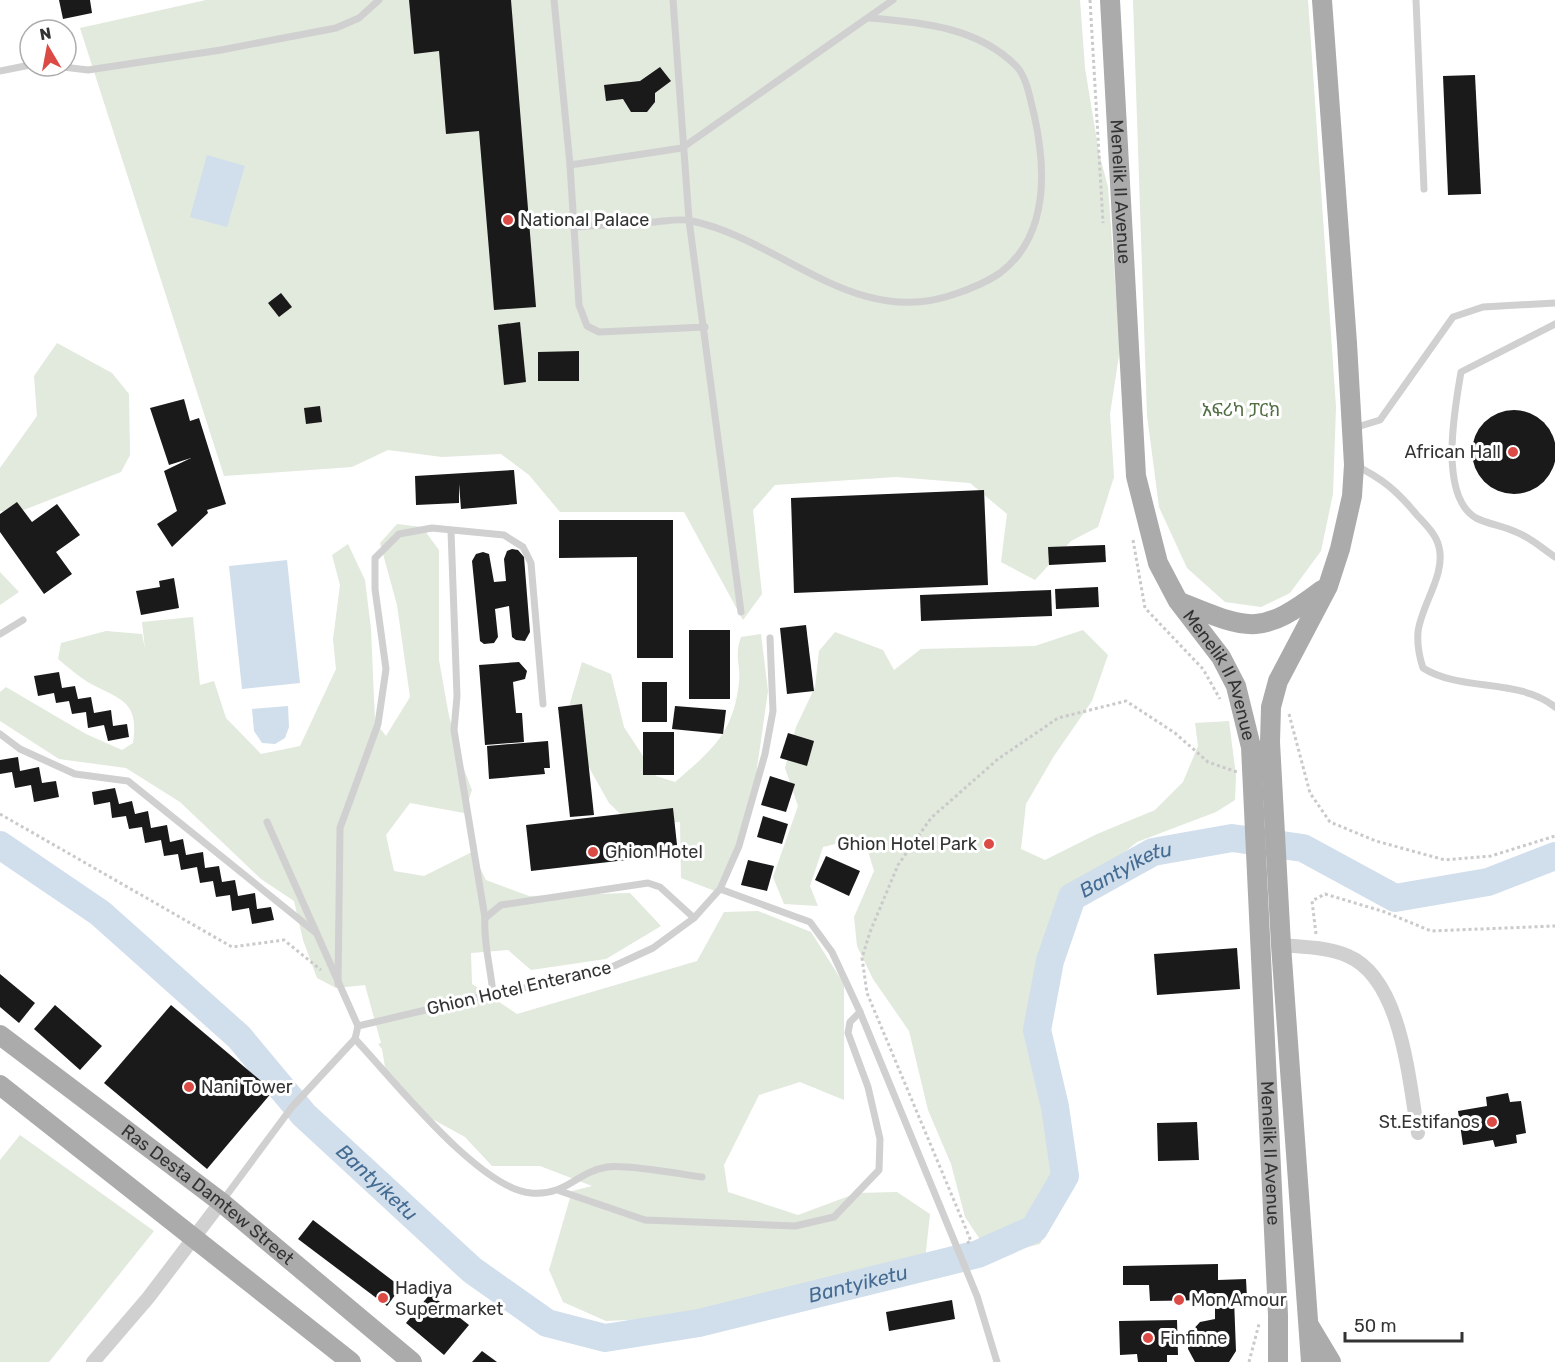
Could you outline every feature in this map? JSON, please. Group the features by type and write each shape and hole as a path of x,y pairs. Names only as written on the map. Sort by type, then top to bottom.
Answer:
{"main road":[{"name":"Menelik II Avenue","path":"1110,0 1136,476 1158,562 1178,601 1221,657 1236,686 1262,788 1280,939 1311,1362"},
{"name":"Menelik II Avenue","path":"1277,1352 1258,927 1262,788 1271,707 1278,681 1328,586 1340,549 1352,496 1352,429 1337,184 1322,0"},
{"path":"1178,601 1229,622 1248,625 1263,624 1291,614 1328,586"},
{"name":"Ras Desta Damtew Street","path":"0,1035 221,1202 412,1362"},
{"path":"0,1085 351,1362"},
{"path":"1310,1327 1331,1362"},
{"path":"1267,1362 1277,1352"}],"street":[{"path":"1280,939 1349,956 1379,982 1390,1003 1402,1048 1418,1133"},
{"path":"93,1362 221,1202"}],"lane":[{"path":"78,69 88,70 221,50 336,28 359,18 379,0"},
{"path":"554,0 570,165 579,305 587,326 599,332 705,327"},
{"path":"673,0 689,220 741,612"},
{"path":"570,165 682,148 893,0"},
{"path":"1416,0 1424,189"},
{"path":"574,227 689,220 718,229 875,301 917,303 946,297 1000,273 1020,251 1036,220 1043,188 1036,126 1029,94 1018,68 989,46 953,29 913,21 869,18"},
{"path":"0,71 18,67"},
{"path":"1352,429 1380,420 1453,317 1484,307 1555,303"},
{"path":"1555,324 1461,372 1454,416 1453,456 1460,498 1475,517 1518,532 1555,557"},
{"path":"1353,465 1380,477 1397,490 1434,534 1440,549 1438,570 1418,630 1418,653 1423,668 1436,676 1504,687 1548,702 1555,707"},
{"path":"339,984 340,828 378,724 386,669 375,589 375,558 399,534 432,528 504,535 523,547 531,563 543,704"},
{"path":"451,531 457,696 454,729 485,918 484,933 489,950 493,994"},
{"path":"0,634 23,620"},
{"name":"Ghion Hotel Enterance","path":"358,1026 493,994 564,980 614,966 653,948 694,918 720,890 739,846 773,711 770,638"},
{"path":"0,734 20,749 75,774 128,781 315,932"},
{"path":"221,1202 292,1107 355,1039 358,1026 267,822"},
{"path":"485,918 501,905 648,883 660,887 694,918"},
{"path":"720,890 810,922 832,952 860,1012 977,1296 998,1362"},
{"path":"355,1039 466,1158 500,1182 530,1193 560,1191 645,1220 795,1226 834,1217 879,1170 880,1139 868,1087 848,1033 850,1022 860,1012"},
{"path":"560,1191 587,1173 608,1167 702,1177"}],"path":[{"path":"957,1247 970,1241 867,993 862,958 898,865 931,818 998,759 1058,718 1126,701 1175,733 1208,762 1239,773"},
{"path":"1288,710 1310,793 1330,822 1376,841 1445,860 1491,856 1555,836"},
{"path":"0,814 232,947 284,940 339,984"},
{"path":"1317,948 1312,901 1325,894 1384,912 1431,931 1555,926"}],"green space":[{"path":"206,0 1080,0 1085,68 1099,153 1108,187 1120,349 1110,414 1114,477 1098,527 1071,541 1035,580 1001,562 1007,514 970,483 896,477 775,485 753,510 762,594 743,620 684,512 560,512 529,475 501,454 442,457 388,450 352,467 224,476 80,28"},
{"name":"አፍሪካ ፓርክ","path":"1133,0 1308,0 1336,407 1333,494 1321,551 1290,593 1261,607 1225,602 1187,568 1159,507 1147,415"},
{"path":"57,343 112,373 129,394 130,455 121,472 16,513 0,511 0,468 37,416 34,376"},
{"path":"397,524 422,527 439,550 439,660 449,716 462,764 472,790 464,813 410,803 386,835 394,871 424,876 472,852 486,880 529,896 630,893 661,926 606,959 531,970 508,950 471,953 472,984 517,1014 697,961 724,912 758,911 811,932 844,984 844,1100 800,1082 759,1095 724,1165 728,1192 798,1215 857,1193 897,1192 930,1214 925,1260 877,1273 809,1300 672,1318 606,1321 563,1302 549,1270 572,1191 592,1186 540,1166 492,1166 465,1137 414,1109 386,1073 382,1049 378,1044 381,1043 365,985 336,988 317,978 303,940 294,901 261,879 180,802 126,768 59,759 0,721 0,692 6,687 86,734 122,750 133,743 134,719 131,711 120,699 88,682 58,659 61,643 106,631 142,634 145,649 142,622 193,617 200,685 214,681 226,718 261,754 300,746 336,669 333,639 340,585 332,555 348,544 365,580 371,629 375,722 386,736 410,697 397,605 380,543"},
{"path":"0,572 19,592 0,605"},
{"path":"1083,630 1108,655 1092,701 1054,756 1026,804 1021,849 1045,860 1097,834 1155,810 1183,782 1198,746 1195,723 1229,721 1236,776 1235,800 1216,812 1137,842 1087,883 1053,934 1044,1002 1055,1062 1060,1117 1057,1214 1040,1244 991,1256 965,1217 951,1164 928,1110 909,1031 873,979 857,946 854,917 874,871 864,837 823,847 810,886 818,906 784,904 773,877 798,806 785,768 796,727 815,687 819,651 835,632 883,650 894,670 921,649 1035,646"},
{"path":"761,634 768,691 753,796 737,844 715,891 681,878 680,822 634,827 609,803 582,755 570,703 582,662 611,674 624,727 656,776 675,782 710,750 726,728 732,715 739,683 738,650 741,637"},
{"path":"20,1135 154,1231 49,1362 0,1362 0,1160"}],"water":[{"path":"207,155 245,166 227,227 190,217"},
{"path":"287,560 300,683 242,689 229,566"},
{"path":"288,706 289,727 285,738 275,744 262,743 254,731 252,709"}],"building":[{"path":"59,0 90,0 92,13 63,18"},
{"name":"National Palace","path":"409,0 511,0 536,307 494,310 479,131 446,134 439,51 414,54"},
{"path":"660,67 671,81 655,93 655,102 647,112 631,112 623,99 606,101 604,85 640,81"},
{"path":"1475,75 1481,194 1448,195 1443,76"},
{"path":"281,293 292,307 279,317 268,303"},
{"path":"520,322 526,382 504,385 498,325"},
{"path":"579,351 579,381 538,381 538,352"},
{"path":"184,399 190,421 199,418 226,504 207,510 208,513 172,547 157,524 177,511 164,471 191,458 169,465 150,408"},
{"path":"320,406 322,422 306,424 304,408"},
{"name":"African Hall","path":"1514,410 1537,417 1549,429 1556,452 1549,475 1537,487 1514,494 1491,487 1479,475 1472,452 1479,429 1491,417"},
{"path":"514,470 517,504 461,509 459,484 459,503 416,505 415,476"},
{"path":"984,490 988,585 794,593 791,498"},
{"path":"17,502 32,522 57,504 80,535 56,552 72,574 44,594 0,532 0,514"},
{"path":"559,520 673,520 673,658 637,658 637,557 559,558"},
{"path":"1105,545 1106,562 1049,565 1048,547"},
{"path":"518,550 524,557 530,632 525,641 516,640 512,637 509,606 495,609 498,637 494,643 484,644 480,641 472,561 476,554 483,552 489,554 494,582 506,581 504,559 507,551"},
{"path":"174,578 179,608 141,615 136,591 160,587 159,581"},
{"path":"1098,587 1099,607 1056,609 1055,589"},
{"path":"1051,590 1052,616 921,621 920,595"},
{"path":"806,625 814,691 787,694 780,628"},
{"path":"689,630 730,630 730,699 689,699"},
{"path":"519,662 527,671 525,679 513,682 516,713 522,713 524,742 485,745 479,665"},
{"path":"59,672 62,688 75,686 78,699 91,697 94,713 111,710 113,726 127,724 129,737 108,741 104,725 88,728 86,712 72,714 69,701 56,703 54,693 38,696 34,676"},
{"path":"642,682 667,682 667,722 642,722"},
{"path":"582,704 594,815 570,817 558,707"},
{"path":"675,706 726,710 723,734 672,729"},
{"path":"643,732 674,732 674,775 643,775"},
{"path":"788,733 814,741 807,766 780,758"},
{"path":"548,741 550,768 544,768 545,774 489,779 487,746"},
{"path":"18,757 20,771 39,767 42,783 56,781 59,797 34,802 31,785 15,788 12,772 0,774 0,760"},
{"path":"770,776 795,784 786,812 761,805"},
{"path":"115,788 119,804 132,801 135,814 148,811 151,828 167,825 170,842 183,839 186,855 203,852 205,868 219,866 222,882 235,880 238,896 255,893 257,909 271,907 274,920 252,924 249,908 232,911 230,895 216,897 213,881 200,883 197,867 181,870 178,854 164,856 161,840 145,843 142,827 129,829 126,816 112,818 110,802 94,805 92,792"},
{"path":"673,808 678,854 531,871 526,825"},
{"path":"763,816 788,824 782,844 757,837"},
{"path":"826,856 860,871 849,896 815,880"},
{"path":"748,860 774,866 767,891 741,885"},
{"path":"1237,948 1240,989 1157,995 1154,954"},
{"path":"0,974 35,1003 19,1023 0,1007"},
{"path":"55,1005 102,1046 80,1070 34,1029"},
{"name":"Nani Tower","path":"171,1005 273,1091 207,1169 104,1083"},
{"name":"St.Estifanos","path":"1508,1093 1510,1102 1521,1101 1526,1133 1516,1135 1517,1143 1495,1147 1493,1140 1463,1145 1458,1111 1487,1106 1486,1097"},
{"path":"1197,1122 1199,1160 1158,1161 1157,1123"},
{"path":"313,1220 401,1287 387,1306 298,1239"},
{"path":"1218,1264 1218,1280 1246,1279 1247,1298 1234,1299 1236,1351 1229,1362 1195,1362 1188,1349 1189,1334 1200,1322 1215,1319 1215,1300 1150,1301 1149,1285 1123,1285 1123,1266"},
{"path":"430,1294 469,1325 444,1355 406,1323"},
{"path":"952,1300 955,1319 889,1331 886,1312"},
{"name":"Finfinne","path":"1177,1320 1178,1355 1167,1355 1167,1362 1138,1362 1137,1354 1120,1355 1119,1321"},
{"path":"482,1351 497,1362 472,1362"}],"waterway":[{"name":"Bantyiketu","path":"0,845 100,913 239,1037 304,1115 472,1270 547,1323 605,1338 699,1323 978,1254 1034,1229 1065,1176 1055,1107 1037,1030 1050,961 1072,897 1153,852 1232,838 1303,848 1395,898 1488,882 1555,856"}],"place":[{"name":"National Palace","path":"508,220"},
{"name":"African Hall","path":"1513,452"},
{"name":"Ghion Hotel Park","path":"989,844"},
{"name":"Ghion Hotel","path":"593,852"},
{"name":"Nani Tower","path":"189,1087"},
{"name":"St.Estifanos","path":"1492,1122"},
{"name":"Hadiya Supermarket","path":"383,1298"},
{"name":"Mon Amour","path":"1179,1300"},
{"name":"Finfinne","path":"1148,1338"}]}
